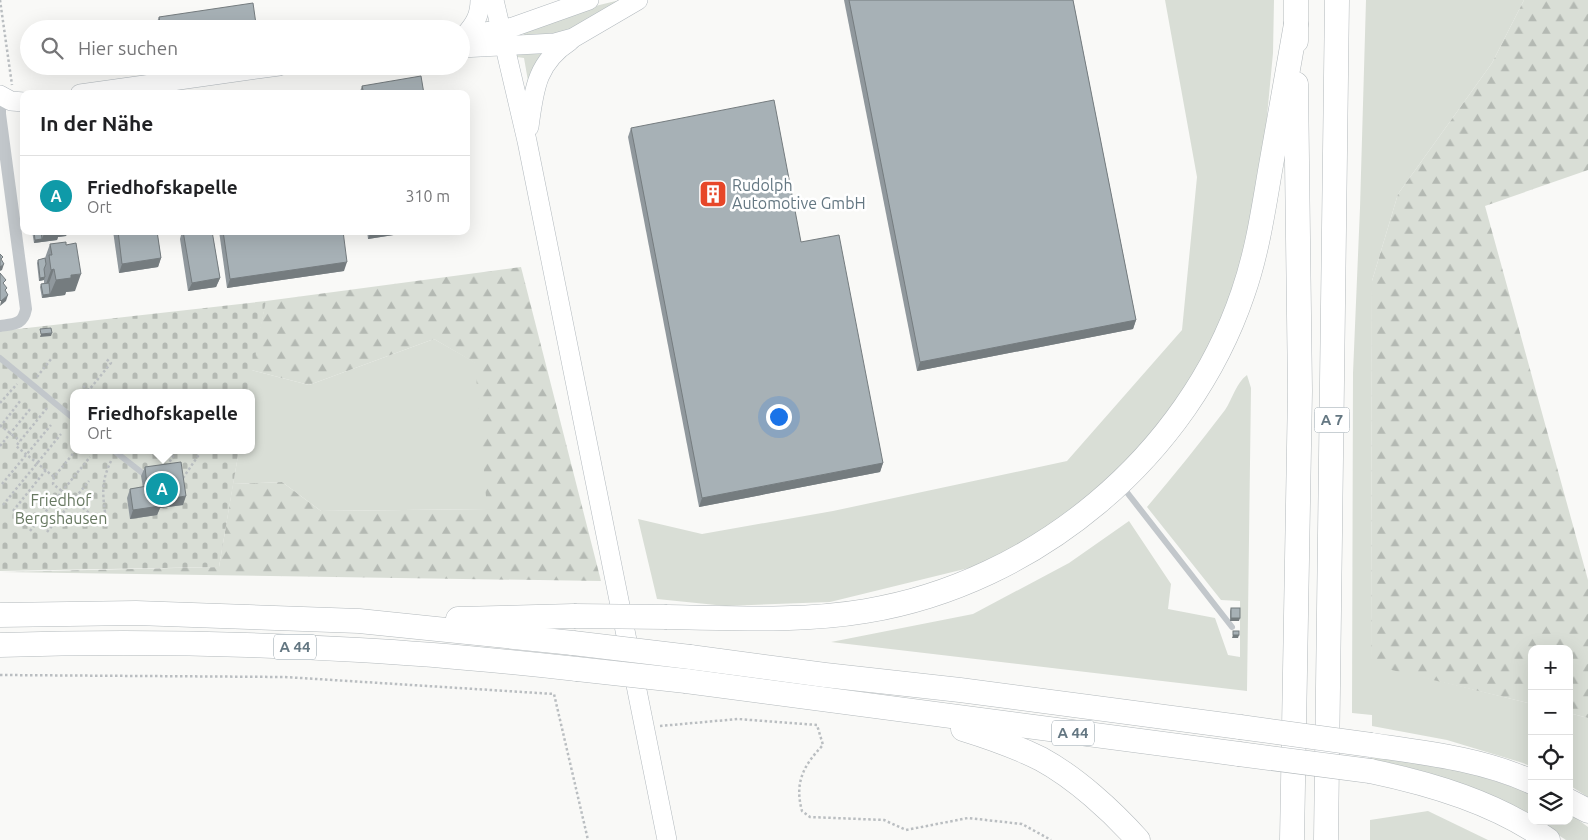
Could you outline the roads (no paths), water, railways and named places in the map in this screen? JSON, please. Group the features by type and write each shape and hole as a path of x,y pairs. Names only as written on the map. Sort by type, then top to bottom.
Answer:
{"highway":[{"name":"A 7","path":"1292,840 1300,391 1296,0"},
{"name":"A 7","path":"1326,840 1337,0"},
{"path":"359,622 574,616 667,618 821,617 867,611 913,601 957,586 992,571 1041,545 1079,518 1120,483 1148,454 1177,418 1203,379 1225,338 1243,295 1256,250 1296,24"},
{"name":"A 44","path":"0,615 136,613 248,616 359,622"},
{"path":"359,622 573,643 960,690 1240,727 1472,761 1528,780"},
{"name":"A 44","path":"0,645 242,645 369,650 482,659 686,681 1370,771 1409,779 1451,792 1498,811 1548,840"},
{"path":"906,711 985,736 1042,760 1087,790 1138,840"},
{"path":"1573,803 1588,811"}],"main road":[{"path":"470,28 477,19 480,0"},
{"path":"494,0 527,141 667,840"},
{"path":"503,38 589,0"},
{"path":"527,141 536,83 553,53 574,38 638,0"},
{"path":"470,39 503,38 555,43 574,38"},
{"path":"102,90 158,80 201,75"},
{"path":"0,94 11,101 20,102"}],"street":[{"path":"0,94 0,114 26,310 24,318 18,323 0,326"}],"lane":[{"path":"0,358 70,415"},
{"path":"118,454 145,475"},
{"path":"1120,483 1232,627"}],"place":[{"name":"Rudolph Automotive GmbH","path":"713,194"},
{"name":"Friedhofskapelle","path":"162,489"}],"park label":[{"name":"Friedhof Bergshausen","path":"61,509"}]}
